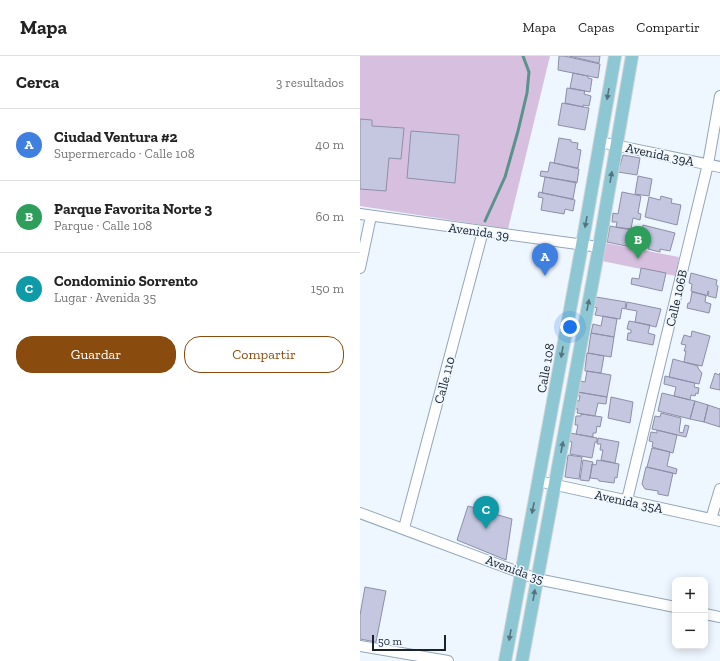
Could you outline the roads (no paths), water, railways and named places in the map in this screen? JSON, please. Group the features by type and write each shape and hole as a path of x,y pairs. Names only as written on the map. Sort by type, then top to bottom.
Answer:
{"main road":[{"name":"Calle 108","path":"505,661 582,245 615,56"},
{"path":"522,661 599,248 632,56"}],"street":[{"name":"Calle 106B","path":"627,500 708,164 720,96"},
{"name":"Avenida 39A","path":"600,142 720,167"},
{"name":"Avenida 39","path":"360,214 599,248"},
{"path":"360,268 370,216"},
{"name":"Calle 110","path":"404,528 483,231"},
{"name":"Avenida 35A","path":"538,481 716,520"},
{"path":"716,520 720,489"},
{"name":"Avenida 35","path":"360,513 404,528 537,579 672,606"},
{"path":"708,615 720,617"},
{"path":"360,646 411,658 448,661"}],"waterway":[{"path":"485,221 505,177 527,93 529,72 523,56"}],"place":[{"name":"Parque Favorita Norte 3","path":"638,259"},
{"name":"Ciudad Ventura #2","path":"545,276"},
{"name":"Condominio Sorrento","path":"486,529"}]}
